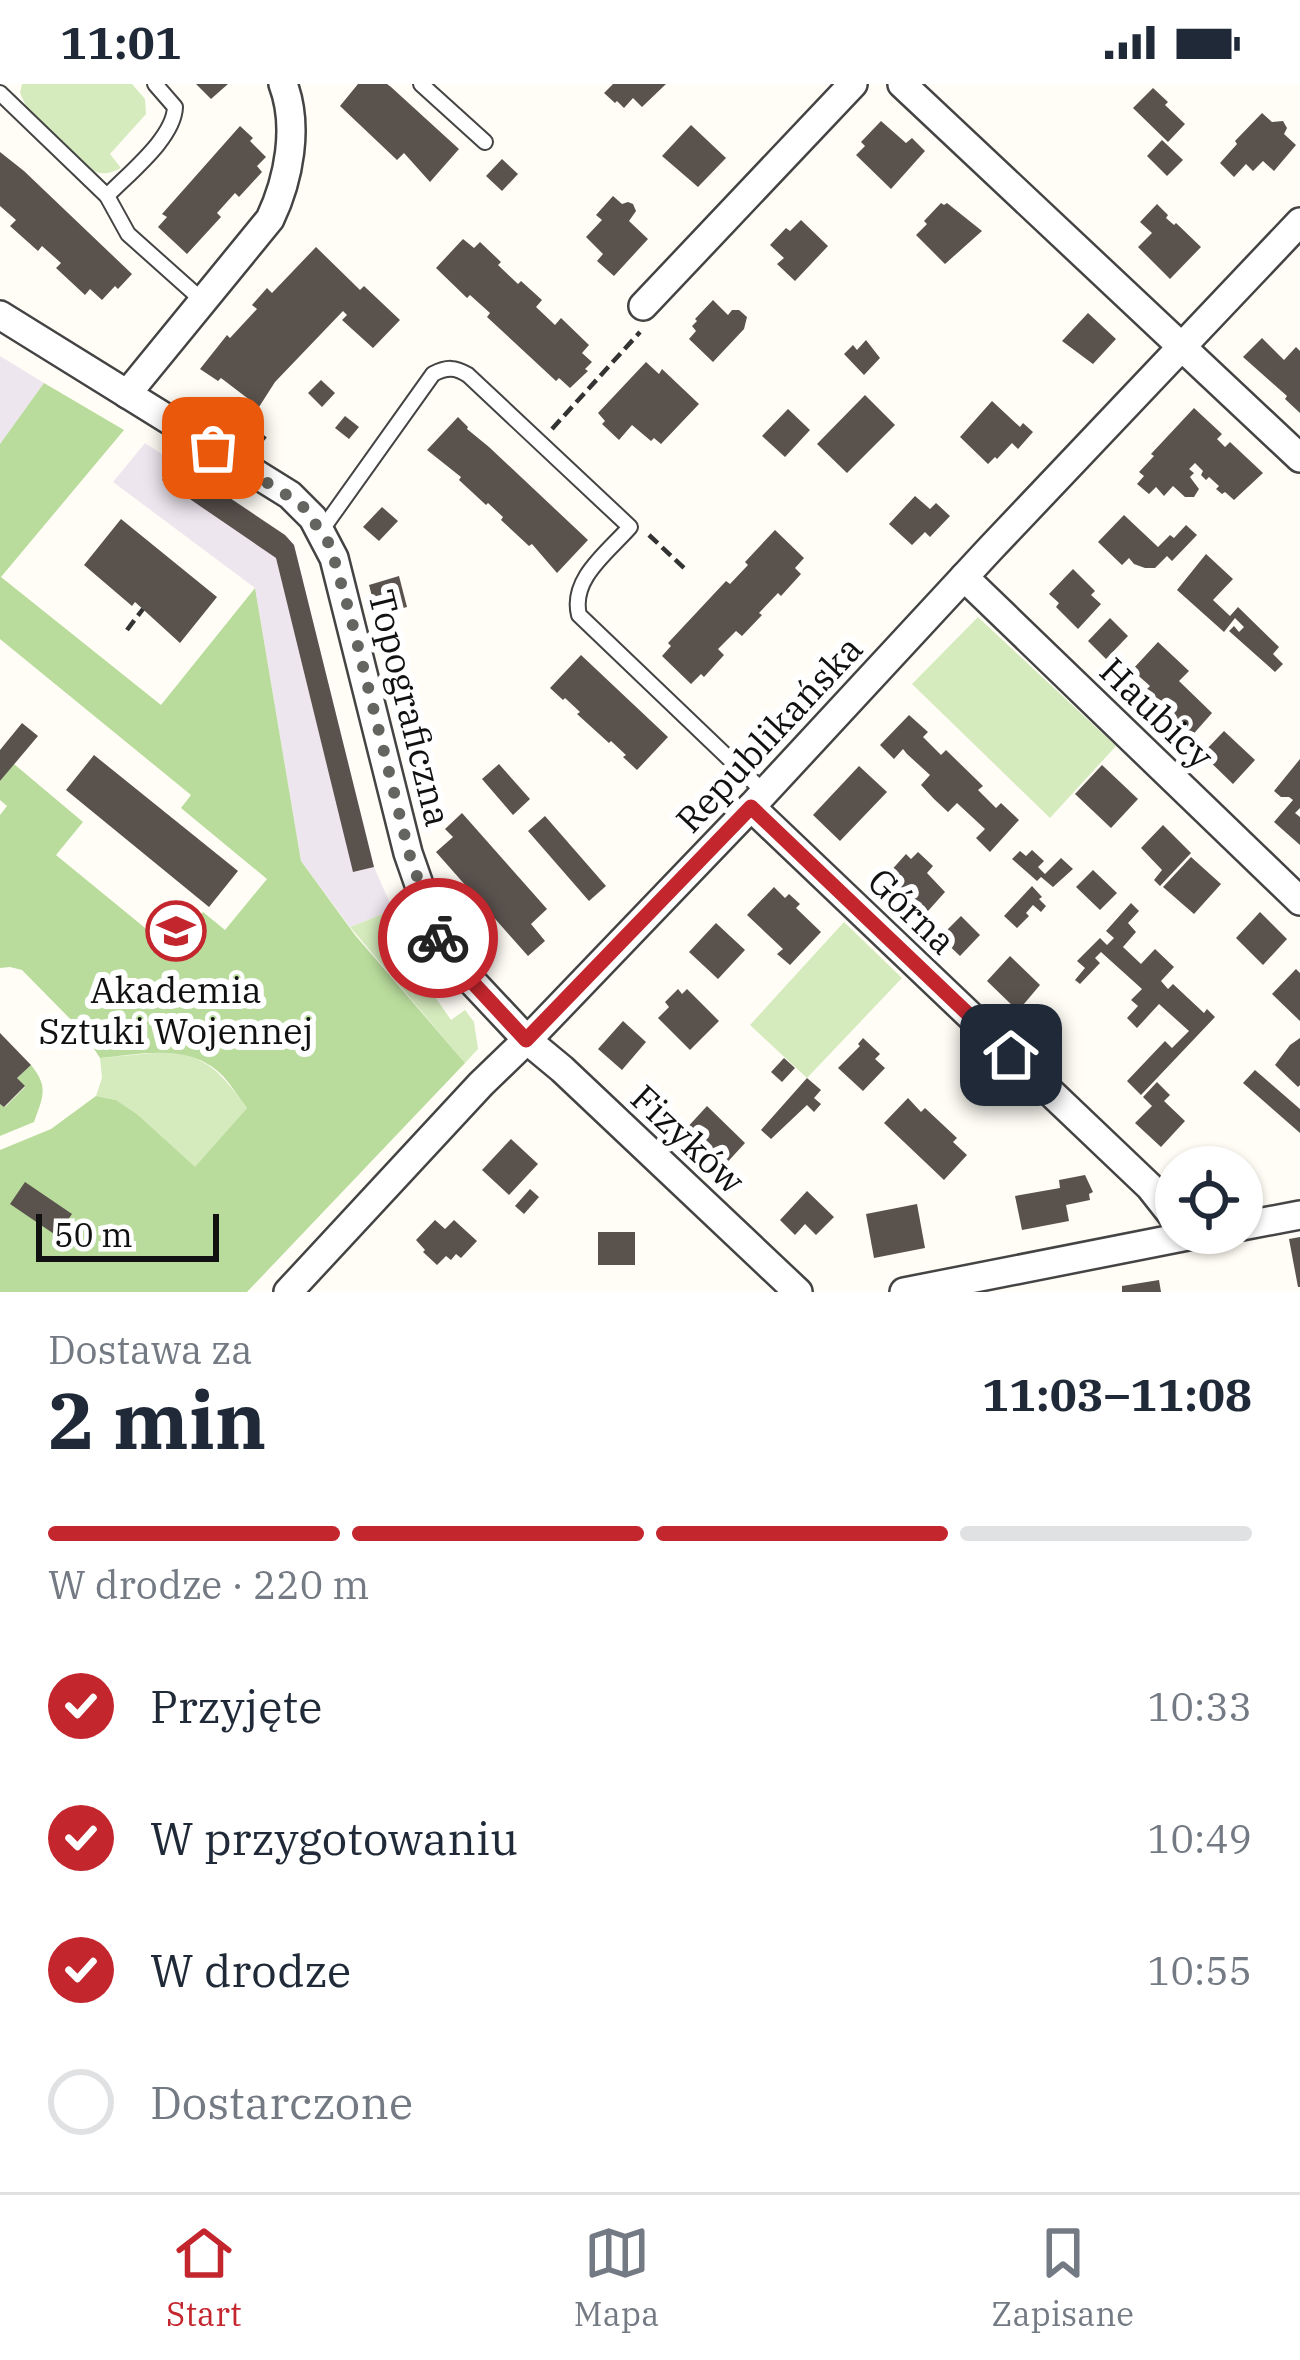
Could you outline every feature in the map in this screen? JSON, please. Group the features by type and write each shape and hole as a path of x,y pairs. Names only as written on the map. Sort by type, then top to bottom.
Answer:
{"street":[{"path":"127,394 270,219 285,173 291,128 283,84"},
{"path":"643,306 854,84"},
{"path":"902,84 1300,458"},
{"name":"Republikańska","path":"289,1292 1300,223"},
{"name":"Topograficzna","path":"0,315 290,495 321,531 343,586 429,918 451,959 526,1040"},
{"name":"Haubicy","path":"964,577 1300,901"},
{"name":"Górna","path":"758,800 1155,1193"},
{"name":"Fizyków","path":"526,1040 798,1292"},
{"path":"1263,1222 1300,1215"},
{"path":"904,1292 1155,1238"}],"lane":[{"path":"9,84 0,93 107,196 128,234 203,301"},
{"path":"107,196 168,132 175,118 175,107 155,84"},
{"path":"421,84 485,142"},
{"path":"321,531 433,374 457,368 630,527 580,583 579,615 758,800"}],"path":[{"path":"540,442 641,333 649,320 643,306"},
{"path":"644,530 684,568"},
{"path":"127,630 143,609"}],"shaded area":[{"path":"0,356 44,383 0,444"},
{"path":"145,443 294,545 374,867 393,910 350,927 301,861 255,588 113,482"}],"green space":[{"path":"22,84 132,84 145,99 146,114 110,154 121,168 105,173 89,168 27,108 20,93"},
{"name":"Akademia Sztuki Wojennej","path":"44,383 124,430 1,577 161,705 255,588 301,861 355,935 465,1063 247,1292 0,1292 0,1150 51,1129 96,1096 116,1100 137,1114 195,1167 247,1108 223,1076 196,1058 149,1053 100,1058 83,1032 22,970 0,968 0,815 7,806 0,800 0,781 14,764 83,822 56,855 172,950 203,912 225,930 267,879 181,808 191,795 0,639 0,444"},
{"path":"978,617 1116,746 1050,818 912,684"},
{"path":"393,910 433,994 451,1020 465,1010 474,1022 478,1049 465,1063 350,927"},
{"path":"844,922 902,978 807,1078 750,1025"},
{"path":"164,1052 203,1062 247,1108 195,1168 137,1114 116,1100 96,1096 102,1078 100,1058"},
{"path":"31,1065 43,1092 34,1122 0,1136 0,1104 5,1107 25,1087 17,1078"}],"building":[{"path":"196,84 228,84 211,99"},
{"path":"358,84 387,84 459,149 430,182 404,153 397,160 340,106"},
{"path":"613,84 666,84 642,107 633,98 624,108 604,93"},
{"path":"1153,88 1185,124 1168,142 1133,108"},
{"path":"1262,113 1272,122 1283,121 1284,134 1296,145 1274,171 1263,161 1253,171 1246,164 1234,177 1220,163"},
{"path":"881,121 906,143 912,138 925,151 891,189 856,155 865,146 861,142"},
{"path":"691,125 726,158 698,187 662,156"},
{"path":"240,126 266,157 257,166 262,172 239,197 235,193 217,213 221,217 187,254 158,227 167,217 162,214"},
{"path":"1162,140 1183,160 1167,176 1147,156"},
{"path":"0,152 132,274 118,289 115,286 102,300 90,289 85,295 56,268 61,263 42,246 38,251 10,226 16,220 0,206"},
{"path":"502,159 518,174 502,191 486,176"},
{"path":"613,196 622,204 633,204 636,211 629,221 648,239 614,276 597,261 603,254 586,237 602,220 596,215"},
{"path":"941,203 982,231 945,264 916,235"},
{"path":"1157,204 1166,218 1201,247 1170,279 1138,247 1152,233 1140,222"},
{"path":"801,220 828,246 795,281 777,264 784,258 770,245"},
{"path":"463,239 474,248 480,242 518,284 521,281 542,300 536,307 555,325 561,318 589,345 582,353 592,362 570,388 559,378 556,381 487,317 490,313 436,268"},
{"path":"316,247 400,320 373,348 342,320 347,315 343,311 275,382 259,407 221,378 218,381 200,369 227,335 230,338 257,309 252,305 267,288 272,293"},
{"path":"713,300 728,315 739,310 747,317 744,329 713,362 689,339 696,331 695,319"},
{"path":"1088,313 1116,339 1093,364 1062,341"},
{"path":"1262,338 1284,360 1296,347 1300,351 1300,413 1243,357"},
{"path":"866,340 880,358 864,375 844,354 853,345 857,350"},
{"path":"646,362 659,374 662,369 699,404 661,444 632,425 619,440 598,413"},
{"path":"321,380 335,393 322,407 308,393"},
{"path":"865,395 895,425 847,473 817,444"},
{"path":"992,401 1020,427 1023,423 1033,432 1018,449 1012,443 988,464 960,437"},
{"path":"1194,408 1222,434 1217,439 1225,447 1230,442 1263,473 1234,500 1216,489 1219,486 1209,477 1206,480 1195,463 1189,469 1199,489 1194,497 1185,497 1173,486 1164,496 1156,487 1149,494 1137,484 1151,454"},
{"path":"788,409 810,430 785,457 762,436"},
{"path":"345,416 359,427 349,439 335,428"},
{"path":"458,417 588,540 557,573 532,544 427,450"},
{"path":"175,461 294,545 374,867 353,872 276,558 162,480"},
{"path":"915,496 930,509 936,503 950,516 930,537 925,532 912,545 889,524"},
{"path":"382,507 398,521 379,541 363,527"},
{"path":"1124,515 1158,547 1186,525 1197,535 1172,561 1167,556 1155,568 1134,564 1129,558 1122,565 1098,542"},
{"path":"121,519 217,597 180,643 84,565"},
{"path":"775,530 804,558 795,568 801,574 742,636 736,631 718,649 724,655 691,684 662,656 671,646 668,643 726,581 730,584 748,565 745,562"},
{"path":"1206,554 1233,579 1213,600 1230,616 1238,607 1279,647 1273,654 1283,664 1275,672 1229,631 1244,627 1235,618 1224,632 1177,590"},
{"path":"1073,569 1101,604 1078,629 1049,594"},
{"path":"399,576 407,607 377,615 369,585"},
{"path":"1110,618 1128,636 1106,659 1088,641"},
{"path":"1158,642 1189,671 1179,681 1212,713 1189,739 1141,695 1150,686 1132,670"},
{"path":"581,655 668,737 637,770 550,688"},
{"path":"909,715 928,732 923,737 941,755 946,750 983,786 978,790 996,808 1001,803 1019,820 990,852 976,838 985,829 957,803 948,812 921,785 930,775 903,749 894,759 880,745"},
{"path":"22,723 38,736 0,781 0,750"},
{"path":"1224,731 1255,760 1233,784 1202,754"},
{"path":"94,755 238,871 209,907 66,790"},
{"path":"1300,759 1300,808 1295,813 1300,817 1300,845 1274,822 1293,800 1274,791"},
{"path":"499,764 530,799 513,815 482,779"},
{"path":"1102,765 1138,799 1111,828 1075,794"},
{"path":"859,766 887,792 840,841 813,815"},
{"path":"462,813 547,909 531,924 545,941 528,956 436,852 453,837 445,829"},
{"path":"545,816 606,886 589,901 528,831"},
{"path":"1163,825 1191,853 1160,886 1154,880 1162,870 1141,848"},
{"path":"1032,850 1044,861 1038,867 1045,874 1061,858 1073,869 1053,887 1041,877 1037,881 1012,859 1020,851 1026,856"},
{"path":"918,852 933,866 927,873 945,892 928,911 908,893 904,897 888,874 906,854 911,859"},
{"path":"1191,857 1221,884 1194,914 1163,887"},
{"path":"1093,870 1117,893 1100,910 1076,887"},
{"path":"1032,886 1046,906 1041,912 1033,905 1017,928 1004,916"},
{"path":"774,887 800,904 796,908 821,932 790,965 777,954 783,949 747,915"},
{"path":"1131,903 1139,911 1128,923 1136,932 1123,947 1141,964 1155,949 1174,967 1161,981 1168,989 1173,984 1204,1013 1207,1009 1215,1017 1141,1095 1127,1081 1165,1041 1172,1048 1189,1031 1159,1004 1137,1028 1127,1018 1138,1006 1131,1000 1142,989 1101,952 1095,958 1100,963 1080,984 1075,980 1085,968 1077,961 1100,938 1107,945 1114,938 1106,931"},
{"path":"1260,912 1287,939 1263,965 1236,938"},
{"path":"961,916 980,935 960,956 940,937"},
{"path":"716,923 745,950 718,979 689,952"},
{"path":"1010,956 1040,985 1018,1011 987,981"},
{"path":"1296,969 1300,973 1300,1021 1272,994"},
{"path":"678,989 682,994 687,989 719,1021 690,1050 658,1018"},
{"path":"623,1021 646,1042 622,1070 598,1049"},
{"path":"0,1033 31,1065 17,1078 25,1086 4,1107 0,1104"},
{"path":"863,1038 880,1054 875,1059 885,1068 863,1091 838,1068"},
{"path":"1300,1038 1300,1085 1298,1087 1275,1065"},
{"path":"784,1058 795,1068 782,1082 771,1072"},
{"path":"1255,1070 1300,1109 1300,1133 1243,1083"},
{"path":"807,1078 821,1090 814,1098 821,1104 814,1112 807,1105 771,1139 761,1130"},
{"path":"1157,1082 1170,1095 1164,1101 1185,1121 1162,1146 1135,1123 1152,1106 1143,1097"},
{"path":"908,1098 957,1138 953,1142 967,1155 944,1180 884,1123"},
{"path":"707,1106 745,1143 723,1167 684,1131"},
{"path":"511,1139 538,1164 509,1195 482,1170"},
{"path":"1085,1175 1093,1192 1090,1200 1066,1205 1069,1221 1022,1230 1015,1196 1060,1188 1059,1180"},
{"path":"25,1182 72,1214 57,1236 10,1204"},
{"path":"530,1189 539,1197 524,1214 515,1206"},
{"path":"807,1191 834,1217 816,1235 805,1224 795,1235 780,1220"},
{"path":"917,1204 925,1248 874,1258 866,1214"},
{"path":"435,1220 445,1229 454,1220 477,1241 461,1258 446,1256 437,1265 416,1240"},
{"path":"598,1232 635,1232 635,1265 598,1265"},
{"path":"1300,1237 1300,1287 1298,1287 1289,1239"},
{"path":"1159,1280 1161,1292 1122,1292 1122,1286"}],"way so far":[{"path":"213,448 290,495 330,545 409,853 438,938"}],"place":[{"name":"Akademia Sztuki Wojennej","path":"176,931"}],"route":[{"path":"438,938 451,959 526,1040 751,807 1011,1055"}]}
